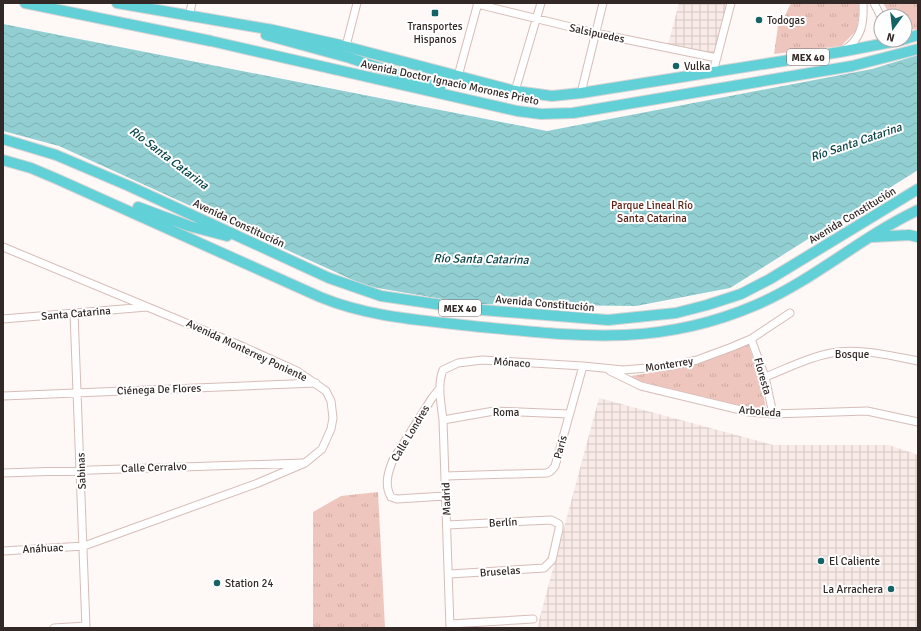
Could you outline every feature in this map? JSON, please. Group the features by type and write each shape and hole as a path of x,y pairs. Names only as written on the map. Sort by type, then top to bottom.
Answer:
{"highway":[{"name":"Avenida Doctor Ignacio Morones Prieto","path":"26,3 211,41 483,104 541,114 573,113 852,66 918,49"},
{"name":"Avenida Doctor Ignacio Morones Prieto","path":"117,3 150,6 189,16 273,30 346,46 515,91 552,96 581,93 873,46"},
{"path":"207,19 350,58 483,104"},
{"name":"Avenida Constitución","path":"3,139 56,155 129,186 330,278 381,296 470,309 608,320 676,313 708,305 741,294 770,279 918,189"},
{"name":"MEX 40","path":"3,160 31,168 113,203 320,296 355,310 392,317 578,336 615,337 652,334 688,327 724,317 758,304 790,288 867,238 918,210"},
{"path":"113,203 129,204 189,226 251,242"},
{"path":"867,238 887,235 918,236"}],"street":[{"path":"189,16 192,3"},
{"path":"346,46 357,3"},
{"path":"458,76 478,3"},
{"name":"Salsipuedes","path":"478,3 595,33 717,58"},
{"path":"515,91 541,3"},
{"path":"581,93 603,3"},
{"path":"713,72 731,3"},
{"path":"840,52 854,41 860,33 863,23 863,3"},
{"name":"Avenida Monterrey Poniente","path":"3,247 149,307 291,368 326,391 331,401 333,418 331,430 322,449 305,463 273,477 84,546"},
{"name":"Santa Catarina","path":"3,319 149,307"},
{"name":"Sabinas","path":"74,313 86,627"},
{"name":"Monterrey","path":"583,366 608,370 630,370 684,363 708,356 751,339 790,313"},
{"name":"Floresta","path":"751,339 765,377 773,414"},
{"name":"Bosque","path":"765,377 821,356 838,352 859,352 918,361"},
{"name":"Mónaco","path":"443,370 458,363 482,360 583,366"},
{"name":"París","path":"445,476 547,473 551,471 555,466 583,366"},
{"name":"Madrid","path":"443,370 440,377 440,388 443,420 445,496 450,574 450,626"},
{"name":"Arboleda","path":"608,370 641,386 749,412 773,414 867,411 918,422"},
{"name":"Ciénega De Flores","path":"3,396 316,383"},
{"name":"Calle Londres","path":"440,388 432,398 393,460 389,469 387,486 391,497 397,499 445,496"},
{"name":"Roma","path":"443,420 494,411 569,414"},
{"path":"269,463 275,469 273,477"},
{"name":"Calle Cerralvo","path":"3,473 81,469 305,463"},
{"name":"Berlín","path":"447,525 551,520 558,524 560,529 550,564"},
{"name":"Anáhuac","path":"3,551 84,546"},
{"name":"Bruselas","path":"450,574 544,568 550,564"},
{"path":"450,626 533,619"},
{"path":"54,628 86,627"}],"shaded area":[{"path":"679,3 727,3 714,55 668,45"},
{"path":"599,398 773,445 889,445 918,455 917,628 537,628"}],"green space":[{"path":"791,3 860,3 856,31 841,46 774,54 779,19 783,20"},
{"path":"883,3 918,3 918,30 913,29 913,8 886,8"},
{"path":"746,343 748,344 760,377 766,409 764,411 634,380 630,377 705,361"},
{"path":"378,492 385,628 313,628 313,512 341,496"}],"water":[{"name":"Río Santa Catarina","path":"3,24 547,131 872,69 918,55 918,170 730,288 636,306 471,304 366,286 59,146 3,131"}],"place":[{"name":"Transportes Hispanos","path":"435,13"},
{"name":"Todogas","path":"759,20"},
{"name":"Vulka","path":"676,66"},
{"name":"El Caliente","path":"821,561"},
{"name":"Station 24","path":"217,583"},
{"name":"La Arrachera","path":"891,589"}],"park label":[{"name":"Parque Lineal Río Santa Catarina","path":"652,211"}]}
